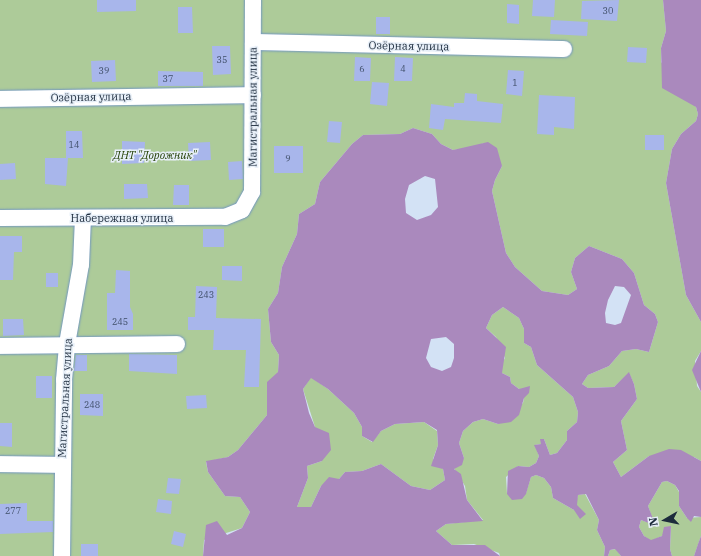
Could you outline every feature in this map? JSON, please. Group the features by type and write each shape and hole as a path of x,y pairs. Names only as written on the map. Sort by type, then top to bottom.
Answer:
{"street":[{"name":"Магистральная улица","path":"242,210 252,192 253,0"},
{"name":"Озёрная улица","path":"253,42 564,49"},
{"name":"Озёрная улица","path":"0,99 253,95"},
{"name":"Набережная улица","path":"0,218 225,217 242,210"},
{"name":"Магистральная улица","path":"62,556 62,465 66,344 81,265 83,218"},
{"path":"0,346 66,344 177,344"},
{"path":"0,464 62,465"}],"green space":[{"name":"ДНТ \"Дорожник\"","path":"0,0 663,0 666,31 661,48 661,62 696,107 698,114 696,121 681,134 672,149 666,183 686,295 701,322 701,351 695,361 697,386 701,392 701,461 694,457 649,456 621,477 613,462 627,450 621,421 637,399 634,384 629,373 614,387 588,388 582,384 588,375 609,366 622,351 636,349 649,352 658,322 655,314 644,305 634,273 622,259 589,246 575,258 571,272 577,289 568,295 542,291 515,267 506,253 492,191 495,180 502,166 484,143 471,148 453,150 441,144 432,134 413,128 400,134 363,135 352,144 320,182 315,204 299,214 297,234 282,267 278,293 268,309 271,342 279,355 278,372 267,415 238,450 228,457 206,462 208,472 225,496 240,497 250,512 242,528 204,540 203,556 0,556"},
{"path":"503,307 519,318 524,329 524,343 531,347 537,365 573,397 578,412 577,422 567,431 567,440 557,453 550,455 544,439 541,439 541,444 535,445 539,456 536,463 529,467 518,466 506,477 507,494 526,493 531,477 536,475 544,478 551,487 553,498 574,510 578,495 585,494 599,520 597,530 605,547 604,556 500,556 499,553 474,544 452,545 436,531 446,524 483,520 467,500 465,486 454,468 464,458 459,443 463,431 473,422 483,419 498,424 523,403 524,398 519,389 511,383 510,377 502,373 501,365 505,358 496,337 486,328 492,315"},
{"path":"311,377 328,389 354,413 362,427 362,436 372,442 381,431 395,424 424,422 437,431 438,445 433,459 443,469 445,480 430,490 411,486 381,464 362,471 345,472 339,479 321,486 311,507 297,507 308,478 307,466 322,461 315,427 303,389"},
{"path":"667,481 675,485 679,492 679,506 687,518 701,517 701,536 694,556 672,556 670,549 671,526 662,536 651,541 644,536 639,527 641,520 655,525 648,506 662,482"},
{"path":"616,549 621,556 608,556 610,550"}],"shaded area":[{"path":"663,0 701,0 701,322 686,295 666,183 672,149 681,134 696,121 698,114 696,107 662,88 661,48 666,31"},
{"path":"413,128 432,134 441,144 453,150 488,142 497,148 502,166 495,180 492,191 506,253 515,267 542,291 568,295 577,289 571,272 575,258 589,246 622,259 634,273 644,305 655,314 658,322 649,352 636,349 622,351 609,366 588,375 582,384 588,388 614,387 629,372 634,384 637,399 621,421 627,450 613,462 621,477 649,456 669,449 681,450 701,461 701,517 694,516 691,522 687,518 679,506 679,491 675,485 667,481 662,482 648,506 656,526 641,520 639,527 644,536 651,540 662,536 664,527 671,526 670,549 672,556 621,556 615,549 610,550 608,556 604,556 605,547 597,530 599,520 586,494 578,495 577,505 586,514 580,519 574,510 553,498 551,487 544,478 536,475 531,477 526,494 522,499 512,500 507,494 508,471 518,466 529,467 536,463 539,456 534,445 541,444 540,439 544,439 550,455 557,453 567,440 567,431 577,422 578,412 573,397 537,365 531,347 524,343 524,329 519,318 503,307 492,315 486,328 506,347 502,373 510,377 511,383 519,389 530,386 529,393 524,398 519,415 511,422 498,424 483,419 473,422 463,431 459,443 464,458 462,465 454,469 461,474 467,500 483,521 446,524 436,531 452,545 485,545 500,556 203,556 206,525 217,521 227,535 242,528 250,512 240,497 225,496 208,472 206,461 228,457 238,450 267,415 267,382 278,372 279,355 271,342 268,309 278,293 282,267 297,234 299,214 315,204 320,182 352,144 363,135 400,134","holes":["425,176 435,179 438,207 431,215 417,220 406,213 405,199 409,185","615,286 624,287 631,295 621,323 615,325 606,323 605,313 608,300","446,337 454,344 454,358 451,367 442,371 431,367 426,358 431,339","311,378 328,389 354,413 362,427 362,436 373,442 381,431 395,424 424,422 437,430 438,445 431,466 443,469 445,480 430,490 411,486 381,464 362,471 345,472 339,479 329,477 321,486 311,507 297,507 308,478 307,466 322,461 331,450 329,433 315,427 309,413 303,389"]},
{"path":"701,351 701,392 692,370"},
{"path":"701,536 701,556 694,556 698,544"}],"building":[{"path":"97,0 136,0 136,11 97,12"},
{"path":"533,0 555,0 554,17 532,16"},
{"path":"619,0 617,21 581,19 582,1"},
{"path":"507,4 519,5 519,24 507,23"},
{"path":"178,7 192,7 193,33 178,33"},
{"path":"376,17 390,17 390,34 376,34"},
{"path":"551,20 588,22 587,36 550,34"},
{"path":"212,46 230,46 231,74 213,75"},
{"path":"628,47 647,48 646,63 627,62"},
{"path":"355,57 371,58 370,81 354,81"},
{"path":"395,57 413,58 412,81 394,81"},
{"path":"115,60 116,81 92,82 91,61"},
{"path":"508,70 524,71 522,96 506,94"},
{"path":"158,71 203,72 203,86 158,86"},
{"path":"372,82 389,83 387,106 370,104"},
{"path":"465,93 477,94 477,101 503,104 501,123 445,119 443,130 429,128 431,104 454,107 454,103 464,103"},
{"path":"539,95 575,97 574,129 554,127 554,135 537,134"},
{"path":"329,121 342,122 340,143 327,142"},
{"path":"66,131 82,131 83,158 68,158 66,186 45,184 45,158 66,158"},
{"path":"645,135 664,135 664,150 645,150"},
{"path":"122,141 145,142 144,163 122,164"},
{"path":"210,142 211,160 189,161 188,143"},
{"path":"274,146 303,146 303,173 274,173"},
{"path":"242,161 243,179 229,180 228,162"},
{"path":"15,163 16,179 0,180 0,164"},
{"path":"124,184 147,184 148,198 124,199"},
{"path":"174,185 189,185 189,205 173,205"},
{"path":"203,229 224,229 224,247 203,247"},
{"path":"0,236 22,236 22,252 14,252 13,280 0,280"},
{"path":"222,266 242,266 242,281 222,280"},
{"path":"116,270 130,271 130,307 133,314 133,330 107,330 107,293 115,293"},
{"path":"46,273 58,273 58,287 46,287"},
{"path":"196,286 217,287 216,318 261,319 259,387 244,387 246,350 213,350 214,330 188,330 188,317 195,317"},
{"path":"3,319 23,319 24,335 3,336"},
{"path":"129,354 177,355 177,374 129,371"},
{"path":"76,355 87,355 87,371 74,371"},
{"path":"36,376 52,376 52,398 36,398"},
{"path":"80,394 103,394 103,416 80,415"},
{"path":"206,395 207,408 187,409 186,396"},
{"path":"0,423 12,423 12,447 0,446"},
{"path":"168,478 181,479 179,494 166,493"},
{"path":"158,499 172,501 171,514 156,512"},
{"path":"27,503 27,521 53,521 53,532 0,534 0,504"},
{"path":"174,531 186,534 183,547 171,544"},
{"path":"81,544 98,544 98,556 81,556"}]}
